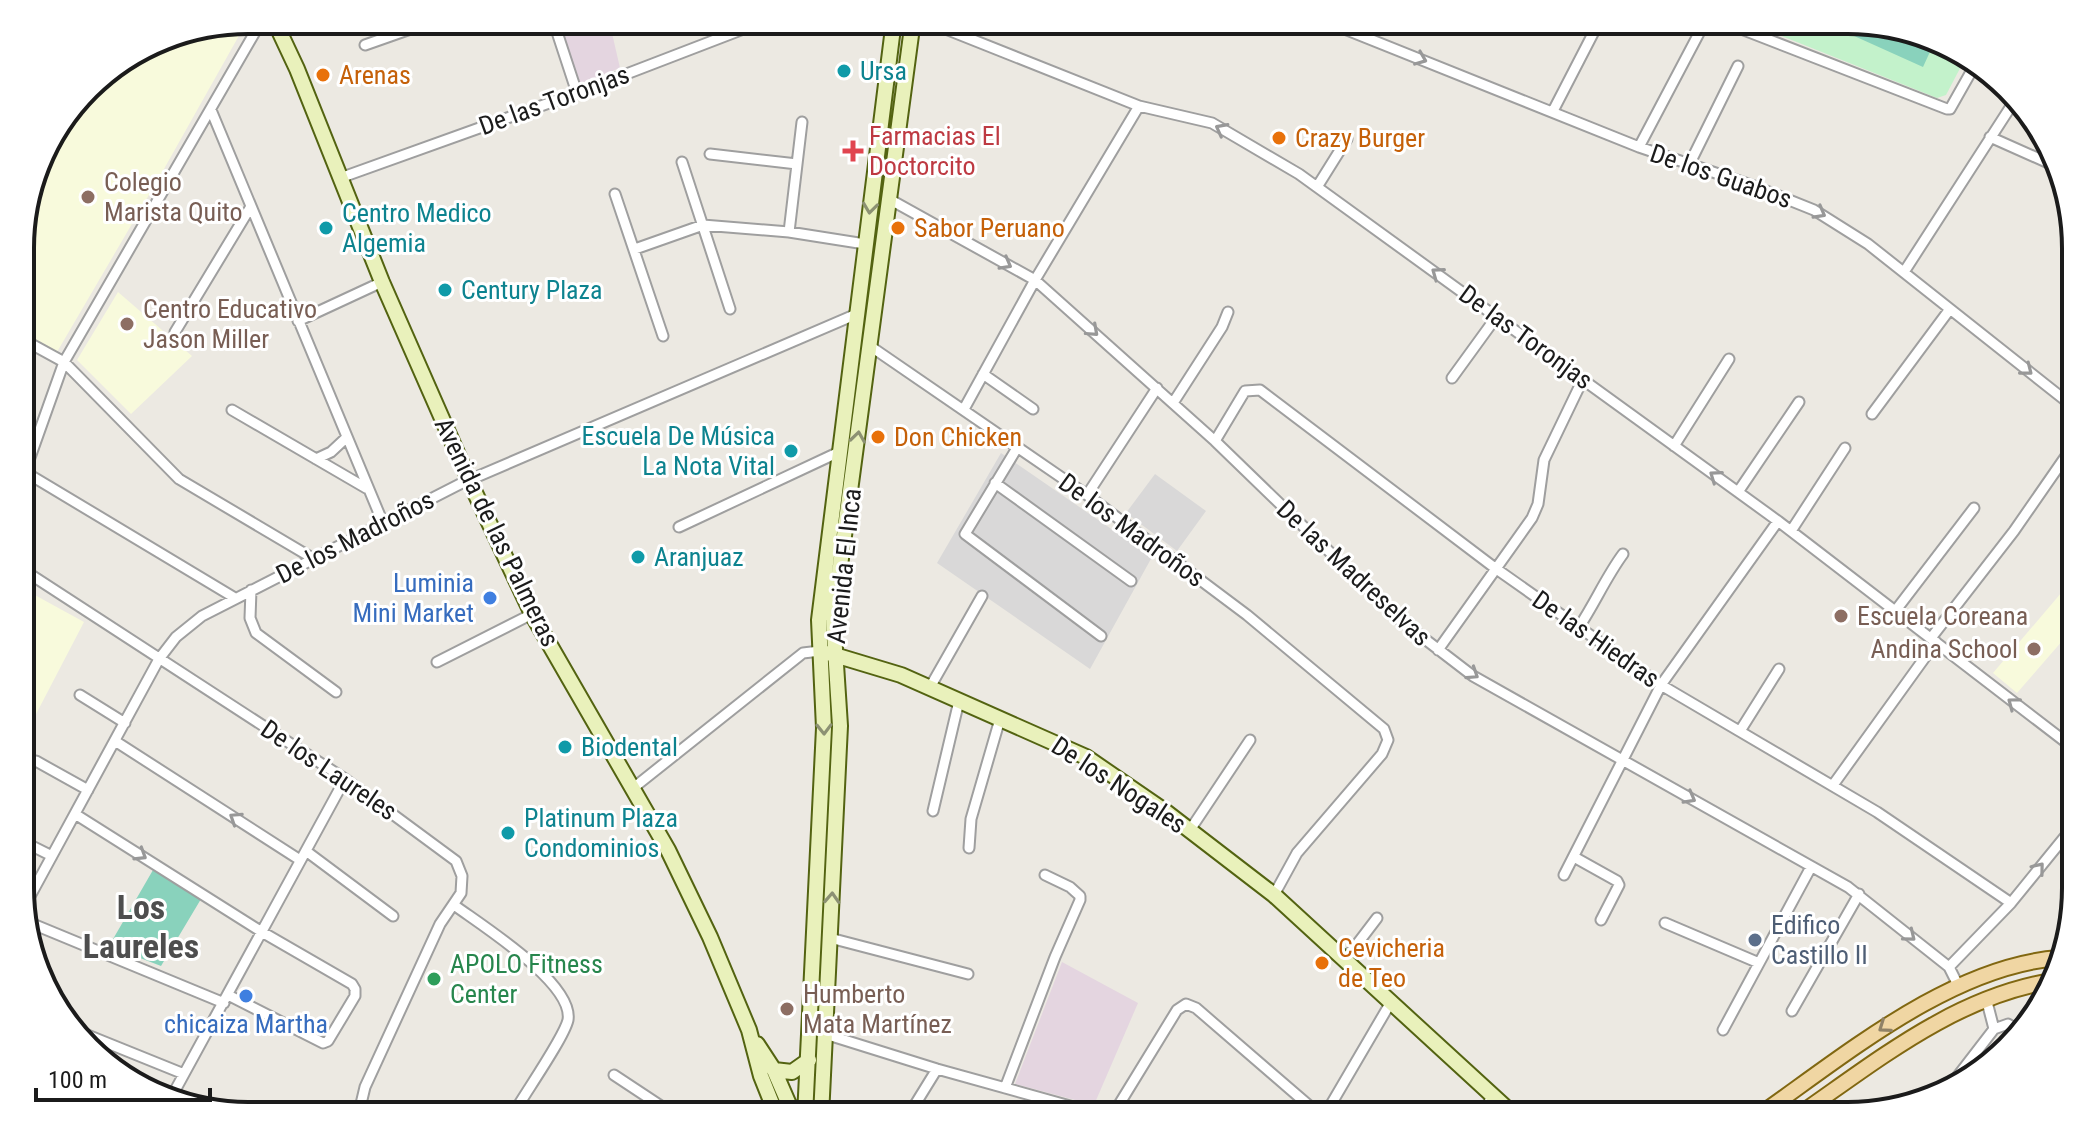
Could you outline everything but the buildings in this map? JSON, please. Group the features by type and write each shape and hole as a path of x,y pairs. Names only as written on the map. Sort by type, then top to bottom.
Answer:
{"main road":[{"name":"Avenida de las Palmeras","path":"281,34 382,282 469,480 532,614 668,850 710,937 749,1030 771,1102"},
{"name":"Avenida El Inca","path":"822,1102 840,726 819,620 892,34"},
{"name":"Avenida El Inca","path":"806,1102 827,652 911,34"},
{"name":"De los Nogales","path":"827,652 901,675 1086,757 1190,830 1274,895 1501,1102"},
{"path":"1778,1102 1895,1019 1984,975 2049,960"},
{"path":"1817,1102 1928,1026 1986,998 2039,984"},
{"name":"Avenida de las Palmeras","path":"749,1030 774,1070 788,1102"},
{"path":"774,1070 792,1072 809,1060"}],"street":[{"path":"34,445 64,362 254,34"},
{"path":"365,45 396,34"},
{"path":"558,34 577,93"},
{"name":"De las Toronjas","path":"340,178 731,34"},
{"name":"De las Toronjas","path":"958,34 1139,106 1212,123 1317,187 1778,521 2062,739"},
{"name":"De los Guabos","path":"1358,34 1639,147 1804,205 1847,229 2062,398"},
{"path":"1553,111 1593,34"},
{"path":"1639,147 1699,34"},
{"path":"1754,34 1947,109 1950,109 1971,73"},
{"path":"1689,165 1738,66"},
{"path":"964,409 1035,280 1139,106"},
{"path":"1904,272 2010,108"},
{"path":"211,110 383,523"},
{"path":"789,232 802,122"},
{"path":"1990,137 2043,161"},
{"path":"1317,187 1347,139"},
{"path":"710,154 797,164"},
{"path":"682,162 730,309"},
{"path":"615,194 663,336"},
{"name":"De las Madreselvas","path":"889,199 1035,280 1215,441 1389,611 1473,676 1859,894 1949,967"},
{"path":"175,332 250,208"},
{"path":"635,249 703,225 789,232 865,244"},
{"path":"298,321 382,282"},
{"path":"1872,414 1950,309"},
{"path":"1173,403 1222,327 1228,312"},
{"name":"De los Madroños","path":"34,889 159,659 189,625 235,598 469,480 858,313 875,315"},
{"path":"1452,378 1497,316"},
{"path":"34,346 64,362 179,479 314,559"},
{"name":"De los Madroños","path":"870,346 1087,495 1247,615 1384,729 1388,740 1382,754 1297,853 1274,895"},
{"path":"1674,446 1729,359"},
{"path":"983,374 1033,409"},
{"path":"1438,650 1535,511 1544,460 1583,379"},
{"path":"1087,495 1157,388"},
{"name":"De las Hiedras","path":"1215,441 1243,393 1249,389 1260,390 1495,568 1661,685 1877,812 2011,903"},
{"path":"1738,492 1799,402"},
{"path":"232,410 366,488"},
{"path":"316,459 331,452 346,438"},
{"path":"1017,448 965,534 1101,636"},
{"path":"1791,531 1845,448"},
{"path":"679,527 839,452"},
{"path":"1833,785 2062,462"},
{"path":"34,482 235,598"},
{"path":"995,483 1131,581"},
{"path":"1896,610 1974,508"},
{"path":"1564,875 1661,685 1778,521"},
{"path":"1579,627 1623,554"},
{"name":"De los Laureles","path":"34,577 345,779 453,857 463,882 454,905"},
{"path":"251,590 250,618 256,633 336,692"},
{"path":"929,689 982,596"},
{"path":"437,662 532,614"},
{"path":"632,789 803,653 827,652"},
{"path":"1740,731 1779,669"},
{"path":"80,695 125,723"},
{"path":"933,811 959,701"},
{"path":"969,848 971,819 1000,719"},
{"path":"1190,830 1250,740"},
{"path":"115,741 303,856 393,916"},
{"path":"36,761 88,790"},
{"path":"176,1089 345,779"},
{"path":"38,926 226,999 319,1043 328,1041 355,996 352,984 262,932 75,814"},
{"path":"1959,987 1949,967 2011,903 2062,840"},
{"path":"34,847 52,856"},
{"path":"1574,857 1619,885 1601,920"},
{"path":"1723,1030 1811,867"},
{"path":"1005,1088 1080,900 1080,896 1070,887 1045,875"},
{"path":"1792,1011 1859,894"},
{"path":"361,1102 365,1087 440,924 454,905 540,971 563,998 568,1016 563,1031 520,1102"},
{"path":"1345,960 1377,918"},
{"path":"1665,923 1759,963"},
{"path":"830,938 968,974"},
{"path":"1986,998 1994,1029"},
{"path":"1333,1102 1391,1002"},
{"path":"1121,1102 1177,1010 1186,1004 1196,1008 1305,1102"},
{"path":"1973,1062 1994,1029 2008,1024 2011,1026"},
{"path":"825,1034 1056,1102"},
{"path":"97,1039 184,1074"},
{"path":"917,1102 937,1069"},
{"path":"614,1075 655,1102"},
{"path":"1489,1102 1493,1094"}],"shaded area":[{"path":"563,34 612,34 620,68 579,84"},
{"name":"Colegio Marista Quito","path":"240,35 160,176 57,352 34,340 34,234 41,192 56,153 78,118 107,87 129,70 179,45"},
{"name":"Centro Educativo Jason Miller","path":"118,292 192,356 131,414 77,360"},
{"path":"1001,453 1152,557 1090,669 937,563"},
{"path":"1155,474 1206,511 1177,551 1126,513"},
{"name":"Andina School","path":"2062,592 2062,641 2017,693 1993,673"},
{"path":"34,595 84,622 34,718"},
{"path":"1062,962 1138,1003 1095,1102 1083,1102 1015,1084"}],"green space":[{"path":"1777,34 1876,36 1917,45 1961,66 1946,95 1937,98"},
{"path":"1852,35 1904,41 1930,51 1923,67"},
{"path":"153,870 201,899 161,966 109,946"}],"place":[{"name":"Ursa","path":"844,71"},
{"name":"Arenas","path":"323,75"},
{"name":"Crazy Burger","path":"1279,138"},
{"name":"Farmacias El Doctorcito","path":"853,151"},
{"name":"Colegio Marista Quito","path":"88,197"},
{"name":"Centro Medico Algemia","path":"326,228"},
{"name":"Sabor Peruano","path":"898,228"},
{"name":"Century Plaza","path":"445,290"},
{"name":"Centro Educativo Jason Miller","path":"127,324"},
{"name":"Don Chicken","path":"878,437"},
{"name":"Escuela De Música La Nota Vital","path":"791,451"},
{"name":"Aranjuaz","path":"638,557"},
{"name":"Luminia Mini Market","path":"490,598"},
{"name":"Escuela Coreana","path":"1841,616"},
{"name":"Andina School","path":"2034,649"},
{"name":"Biodental","path":"565,747"},
{"name":"Platinum Plaza Condominios","path":"508,833"},
{"name":"Edifico Castillo II","path":"1755,940"},
{"name":"Cevicheria de Teo","path":"1322,963"},
{"name":"APOLO Fitness Center","path":"434,979"},
{"name":"chicaiza Martha","path":"246,996"},
{"name":"Humberto Mata Martínez","path":"787,1009"}],"district":[{"name":"Los Laureles","path":"141,926"}]}
